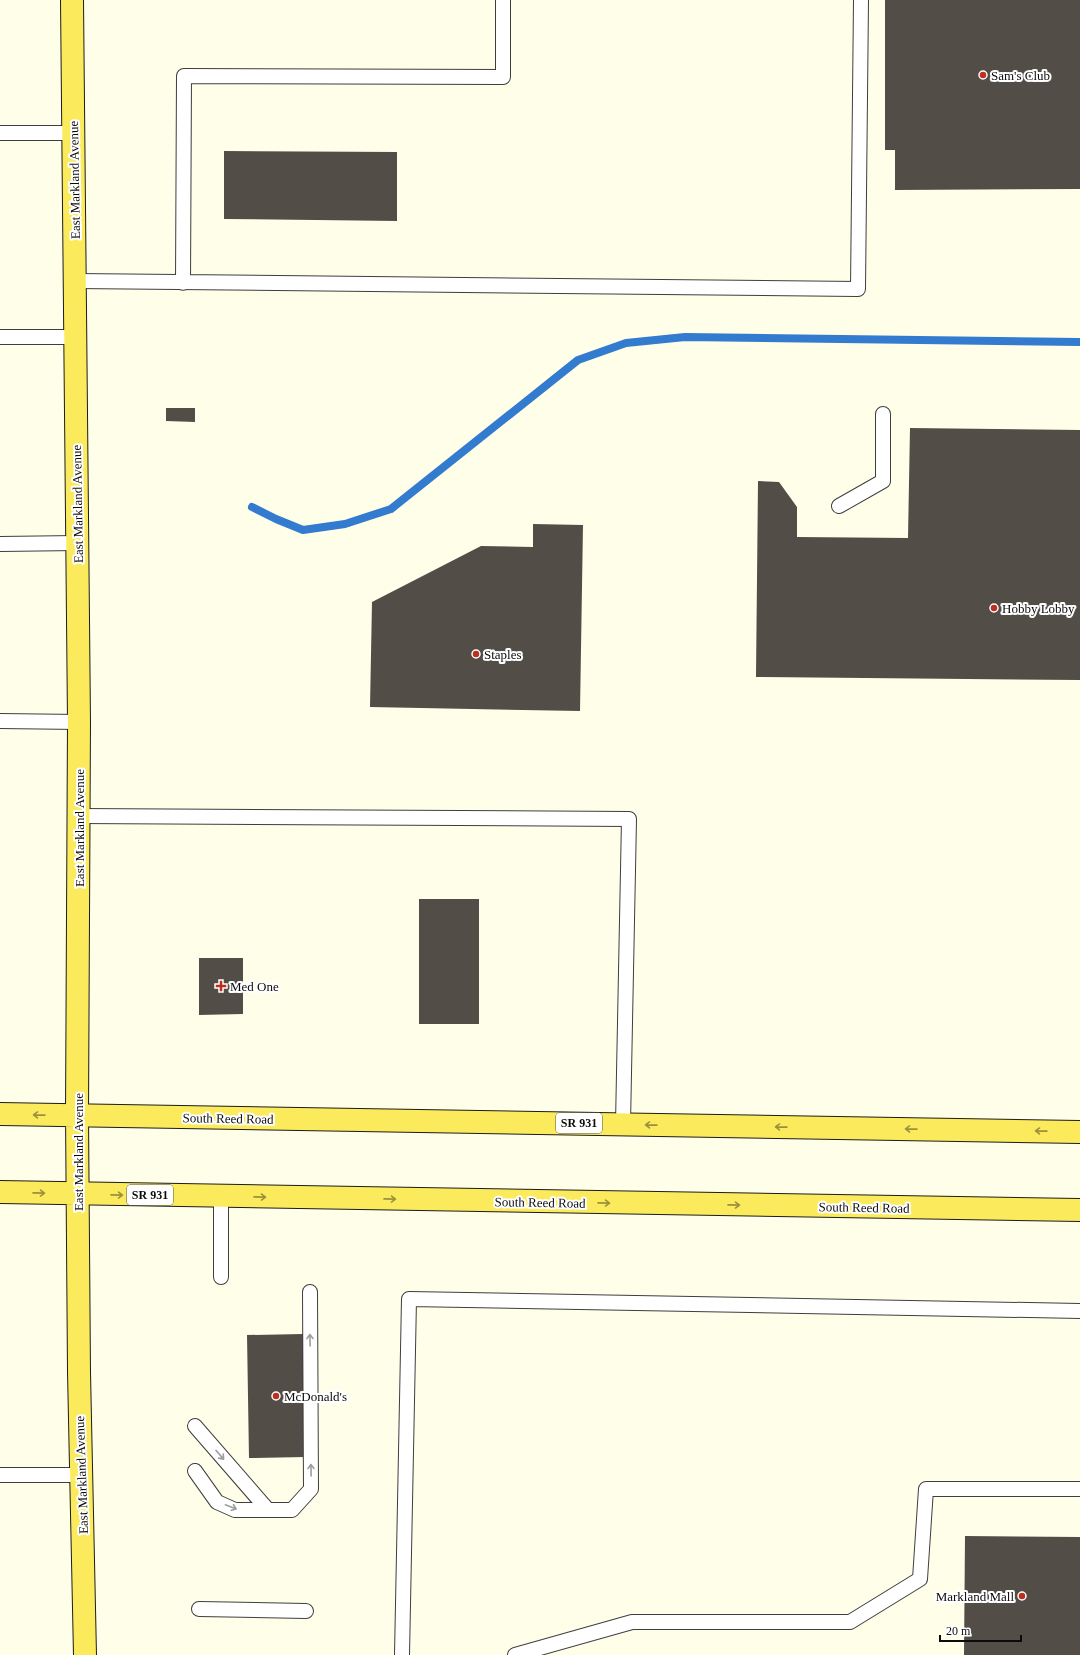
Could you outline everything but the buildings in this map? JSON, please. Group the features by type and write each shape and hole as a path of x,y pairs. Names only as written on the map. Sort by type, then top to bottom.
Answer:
{"main road":[{"name":"East Markland Avenue","path":"72,0 79,722 77,1115 80,1475 83,1528 85,1655"},
{"name":"South Reed Road","path":"0,1114 1080,1132"},
{"name":"South Reed Road","path":"0,1192 1080,1210"}],"lane":[{"path":"183,283 184,76 503,76 503,0"},
{"path":"75,281 858,289 861,0"},
{"path":"0,133 74,133"},
{"path":"0,337 76,337"},
{"path":"839,506 882,481 882,414"},
{"path":"0,544 77,543"},
{"path":"0,721 79,722"},
{"path":"79,816 629,819 623,1124"},
{"path":"221,1196 222,1277"},
{"path":"196,1470 217,1502 235,1510 292,1510 312,1489 310,1292"},
{"path":"402,1655 409,1299 1080,1311"},
{"path":"195,1426 268,1510"},
{"path":"0,1475 80,1475"},
{"path":"515,1655 632,1622 850,1622 920,1579 926,1489 1080,1489"},
{"path":"199,1609 306,1611"}],"waterway":[{"path":"252,507 303,530 345,524 391,509 578,360 626,343 685,337 1080,342"}],"place":[{"name":"Sam's Club","path":"983,75"},
{"name":"Hobby Lobby","path":"994,608"},
{"name":"Staples","path":"476,654"},
{"name":"Med One","path":"221,986"},
{"name":"McDonald's","path":"276,1396"},
{"name":"Markland Mall","path":"1022,1596"}]}
